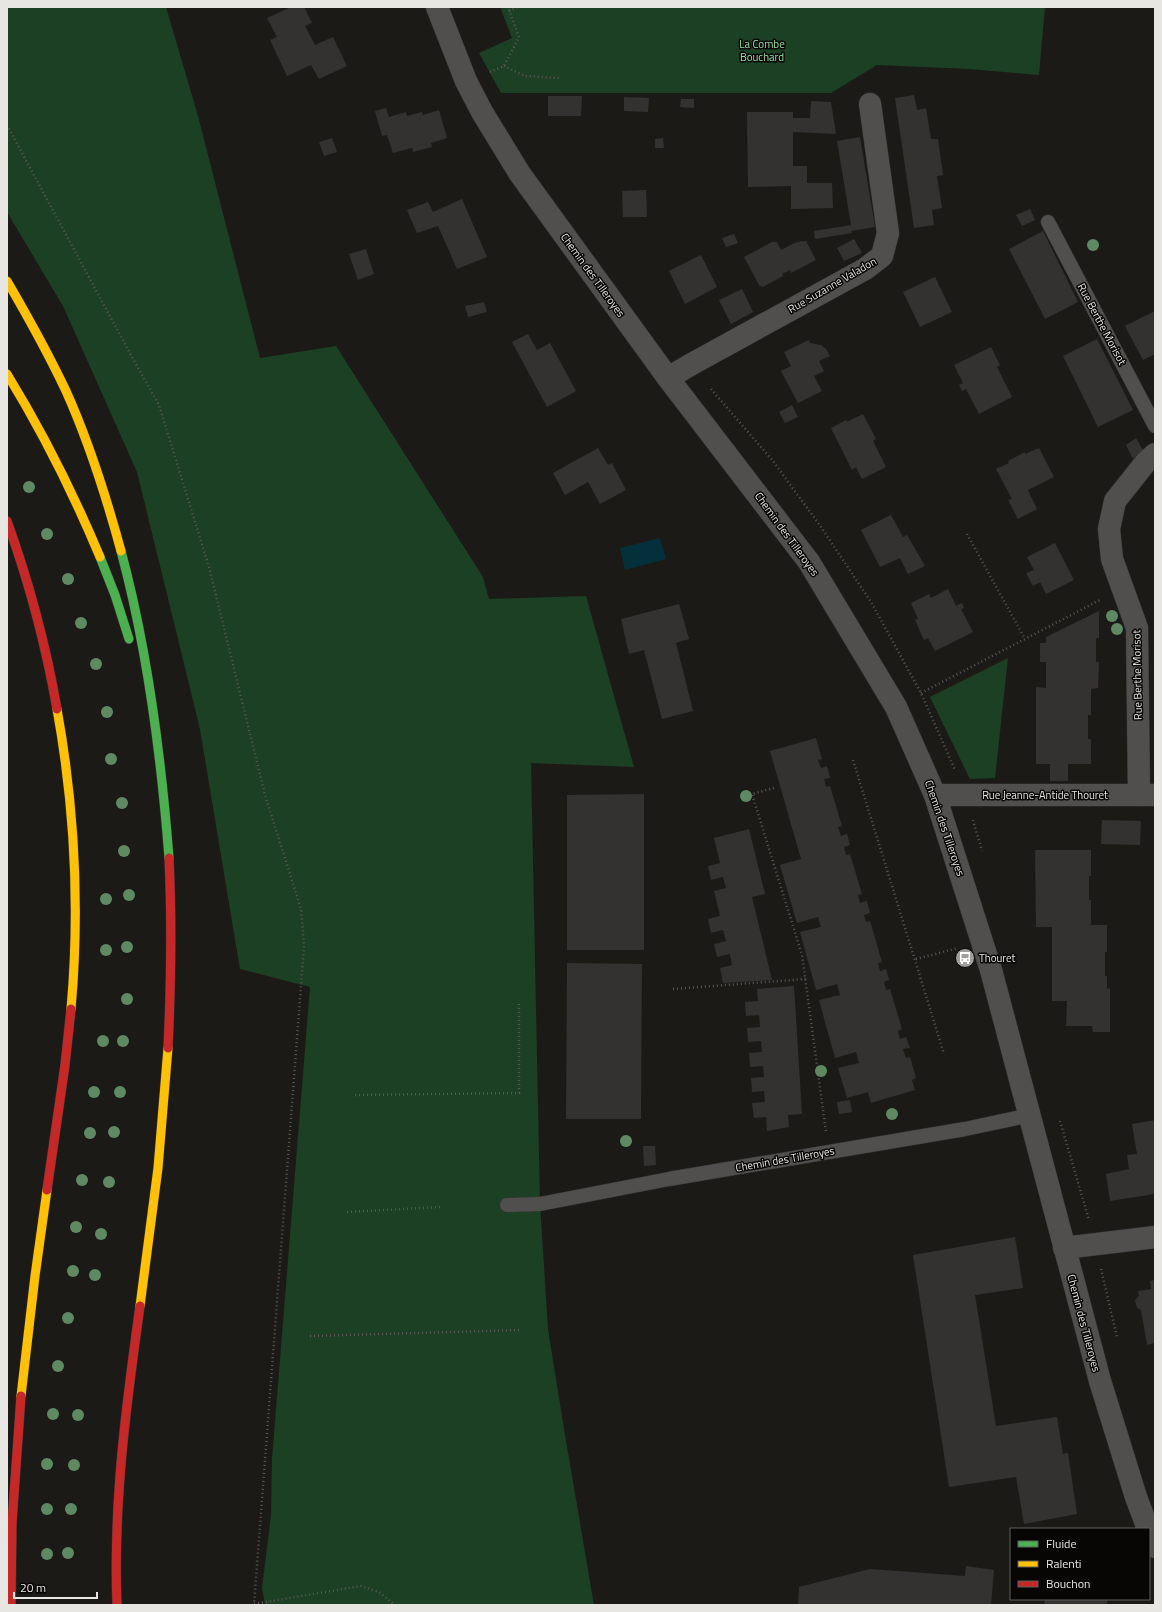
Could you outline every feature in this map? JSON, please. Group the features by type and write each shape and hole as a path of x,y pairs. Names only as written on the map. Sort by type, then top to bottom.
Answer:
{"highway":[{"path":"7,281 47,354 72,406 109,508 135,610 146,666 157,730 170,860 172,913 171,1026 162,1136 126,1415 121,1467 116,1535 117,1605"},
{"path":"7,374 43,438 89,532 111,586 131,648"},
{"path":"7,521 26,576 51,676 62,732 69,783 74,845 76,936 68,1042 54,1152 35,1275 17,1450 12,1508 11,1605"},
{"path":"17,582 38,623"},
{"path":"137,669 152,733 165,806"}],"street":[{"name":"Chemin des Tilleroyes","path":"437,7 443,26 466,81 482,112 520,174 668,378 809,562 896,707 935,795 991,970 1100,1381 1136,1497 1148,1528"},
{"name":"Rue Suzanne Valadon","path":"668,378 864,269 882,256 888,234 870,104"},
{"name":"Rue Berthe Morisot","path":"1147,795 1137,628 1112,559 1109,529 1115,501 1146,462 1155,454"},
{"name":"Rue Jeanne-Antide Thouret","path":"935,795 1147,795"},
{"path":"1064,1248 1155,1237"},
{"path":"1150,1535 1155,1548"}],"lane":[{"name":"Rue Berthe Morisot","path":"1048,222 1155,426"},
{"name":"Chemin des Tilleroyes","path":"507,1205 540,1204 669,1179 965,1129 1030,1115"}],"path":[{"path":"466,81 504,66 519,37 508,7"},
{"path":"509,11 518,7"},
{"path":"504,66 525,76 559,78"},
{"path":"7,125 133,359 159,404 209,567 265,795 300,909 304,946 254,1605 361,1586 379,1592 395,1605"},
{"path":"967,534 1025,639"},
{"path":"921,693 1123,588"},
{"path":"853,760 916,959 944,1054"},
{"path":"774,788 752,794 802,955 828,1152"},
{"path":"916,959 961,947"},
{"path":"673,989 806,979"},
{"path":"355,1095 519,1093 519,1004"},
{"path":"347,1212 441,1207"},
{"path":"310,1336 522,1330"}],"green space":[{"path":"7,7 166,7 198,116 260,358 336,346 483,577 489,599 586,596 634,767 531,763 540,1204 548,1329 594,1605 265,1605 262,1588 271,1515 272,1459 310,987 240,969 200,729 137,472 63,306 7,212"},
{"name":"La Combe Bouchard","path":"500,7 1045,7 1039,75 970,69 877,65 831,93 501,93 479,53 512,38"},
{"path":"1008,658 995,778 970,779 930,697"}],"water":[{"path":"660,538 666,559 625,570 620,548"}],"building":[{"path":"291,7 304,7 312,23 305,26 315,45 333,37 347,66 319,79 311,65 287,76 270,40 277,37 267,18"},
{"path":"914,95 917,110 926,108 931,139 938,139 943,175 937,176 942,208 932,210 934,225 914,228 895,98"},
{"path":"548,96 582,96 581,116 548,116"},
{"path":"624,97 649,98 648,112 624,111"},
{"path":"681,99 694,99 694,108 680,107"},
{"path":"811,101 831,102 836,134 793,132 793,166 807,166 807,183 832,183 833,208 791,209 791,186 748,187 747,112 793,112 793,118 810,118"},
{"path":"386,108 389,117 406,112 407,116 422,112 423,115 439,110 447,138 431,143 432,147 413,152 412,148 393,153 387,135 382,136 375,111"},
{"path":"860,137 875,227 851,231 852,233 815,239 814,231 851,225 837,141"},
{"path":"332,138 337,152 324,156 319,142"},
{"path":"663,138 664,148 655,148 655,139"},
{"path":"646,190 647,217 623,217 622,191"},
{"path":"462,199 487,257 457,269 438,226 417,233 407,210 428,202 433,212"},
{"path":"1030,209 1035,220 1022,226 1016,215"},
{"path":"1043,231 1078,302 1045,319 1009,249"},
{"path":"734,234 738,243 726,247 722,238"},
{"path":"854,239 862,253 844,261 837,248"},
{"path":"806,241 816,260 791,273 790,270 782,274 783,276 763,287 759,285 744,257 772,242 777,242 781,250 797,242"},
{"path":"366,249 374,274 358,280 349,254"},
{"path":"701,255 717,287 685,304 669,271"},
{"path":"935,277 952,312 920,327 903,292"},
{"path":"742,289 753,312 731,324 719,300"},
{"path":"484,302 487,312 468,317 465,306"},
{"path":"1155,311 1155,354 1143,360 1125,326"},
{"path":"528,334 537,350 550,343 576,391 547,407 512,342"},
{"path":"1097,339 1133,410 1098,427 1063,356"},
{"path":"809,340 810,343 821,345 826,349 830,356 819,361 824,371 814,376 822,391 798,403 781,371 791,366 784,352"},
{"path":"991,347 1000,365 997,367 1012,397 979,414 966,389 962,391 959,385 963,383 954,365"},
{"path":"792,405 798,417 785,423 779,412"},
{"path":"863,414 876,439 873,441 886,467 862,479 856,467 852,470 831,428 846,420 847,422"},
{"path":"1136,438 1143,450 1133,459 1126,445"},
{"path":"598,448 608,465 612,463 626,490 600,504 588,482 565,495 553,473"},
{"path":"1039,448 1054,477 1028,490 1037,509 1018,519 1008,500 1012,499 996,469 1009,463 1008,461 1025,452 1025,454"},
{"path":"891,515 903,537 907,535 925,566 908,574 900,558 880,567 861,530"},
{"path":"1055,543 1074,580 1046,594 1040,582 1033,586 1026,573 1034,570 1027,557"},
{"path":"948,589 956,606 962,603 964,608 961,609 973,632 935,651 928,638 924,640 915,620 918,619 911,603 929,594 931,598"},
{"path":"679,604 689,639 676,643 693,711 662,719 644,650 629,654 621,619"},
{"path":"1099,611 1099,638 1096,638 1096,662 1099,662 1098,688 1091,689 1091,715 1088,715 1088,739 1091,739 1091,764 1068,764 1068,781 1050,781 1050,764 1036,764 1036,687 1046,688 1046,662 1040,662 1040,643 1046,643 1046,637"},
{"path":"816,738 822,759 818,760 821,768 827,766 830,778 824,779 826,787 830,786 842,826 838,827 841,836 847,834 850,845 844,847 846,855 850,854 862,894 858,895 860,903 867,901 870,913 864,915 866,922 870,921 882,962 878,963 880,971 886,969 889,980 884,982 886,990 890,989 902,1029 898,1031 900,1039 906,1037 910,1048 903,1049 906,1058 910,1057 916,1078 912,1080 915,1090 871,1103 868,1092 847,1098 838,1068 859,1063 856,1052 835,1058 819,1000 840,995 837,984 816,990 800,932 821,927 818,917 797,923 780,865 801,859 770,751"},
{"path":"644,794 644,950 567,950 567,795"},
{"path":"1102,820 1141,821 1140,845 1101,844"},
{"path":"749,829 765,894 752,897 772,980 723,983 720,968 732,965 730,954 717,957 714,944 726,941 723,930 711,933 708,919 720,916 714,891 726,888 723,877 711,880 708,866 720,863 714,838"},
{"path":"1035,850 1091,850 1089,900 1091,900 1091,925 1107,925 1105,976 1107,976 1107,989 1110,988 1110,1032 1093,1032 1092,1026 1066,1026 1067,1001 1052,1001 1052,927 1036,927"},
{"path":"567,963 642,964 641,1119 566,1119"},
{"path":"794,986 802,1114 788,1115 789,1127 767,1131 766,1117 754,1118 752,1103 765,1102 764,1091 752,1092 751,1078 764,1077 763,1066 750,1067 749,1053 762,1052 761,1041 748,1042 747,1028 760,1027 759,1015 746,1016 745,1002 758,1001 757,989"},
{"path":"850,1100 852,1112 839,1114 837,1102"},
{"path":"1155,1120 1155,1194 1110,1201 1106,1174 1129,1169 1127,1155 1137,1154 1132,1124"},
{"path":"643,1146 655,1146 656,1165 644,1166"},
{"path":"1015,1237 1023,1288 975,1295 996,1426 1057,1417 1063,1454 1068,1453 1077,1514 1024,1524 1016,1477 949,1487 913,1255"},
{"path":"1154,1280 1155,1343 1147,1345 1141,1310 1137,1308 1135,1300 1139,1296 1138,1291 1151,1289 1150,1281"},
{"path":"966,1566 994,1570 991,1605 798,1605 799,1587 870,1569 965,1576"},
{"path":"1045,1600 1107,1600 1107,1605 1044,1605"}],"traffic: fast":[{"path":"121,551 139,627 152,703 162,780 169,858"},
{"path":"100,557 115,595 129,639"}],"traffic: slow":[{"path":"7,281 45,349 66,391 96,470 121,551"},
{"path":"7,374 33,418 57,464 100,557"},
{"path":"57,709 68,784 74,859 75,934 71,1009"},
{"path":"140,1306 158,1168 168,1048"},
{"path":"21,1396 47,1190"}],"traffic: jam":[{"path":"7,521 23,567 36,614 48,662 57,709"},
{"path":"168,1048 171,953 169,858"},
{"path":"47,1190 65,1065 71,1009"},
{"path":"117,1605 116,1568 119,1493 130,1381 140,1306"},
{"path":"11,1605 12,1523 21,1396"}],"place":[{"name":"Thouret","path":"965,958"}]}
